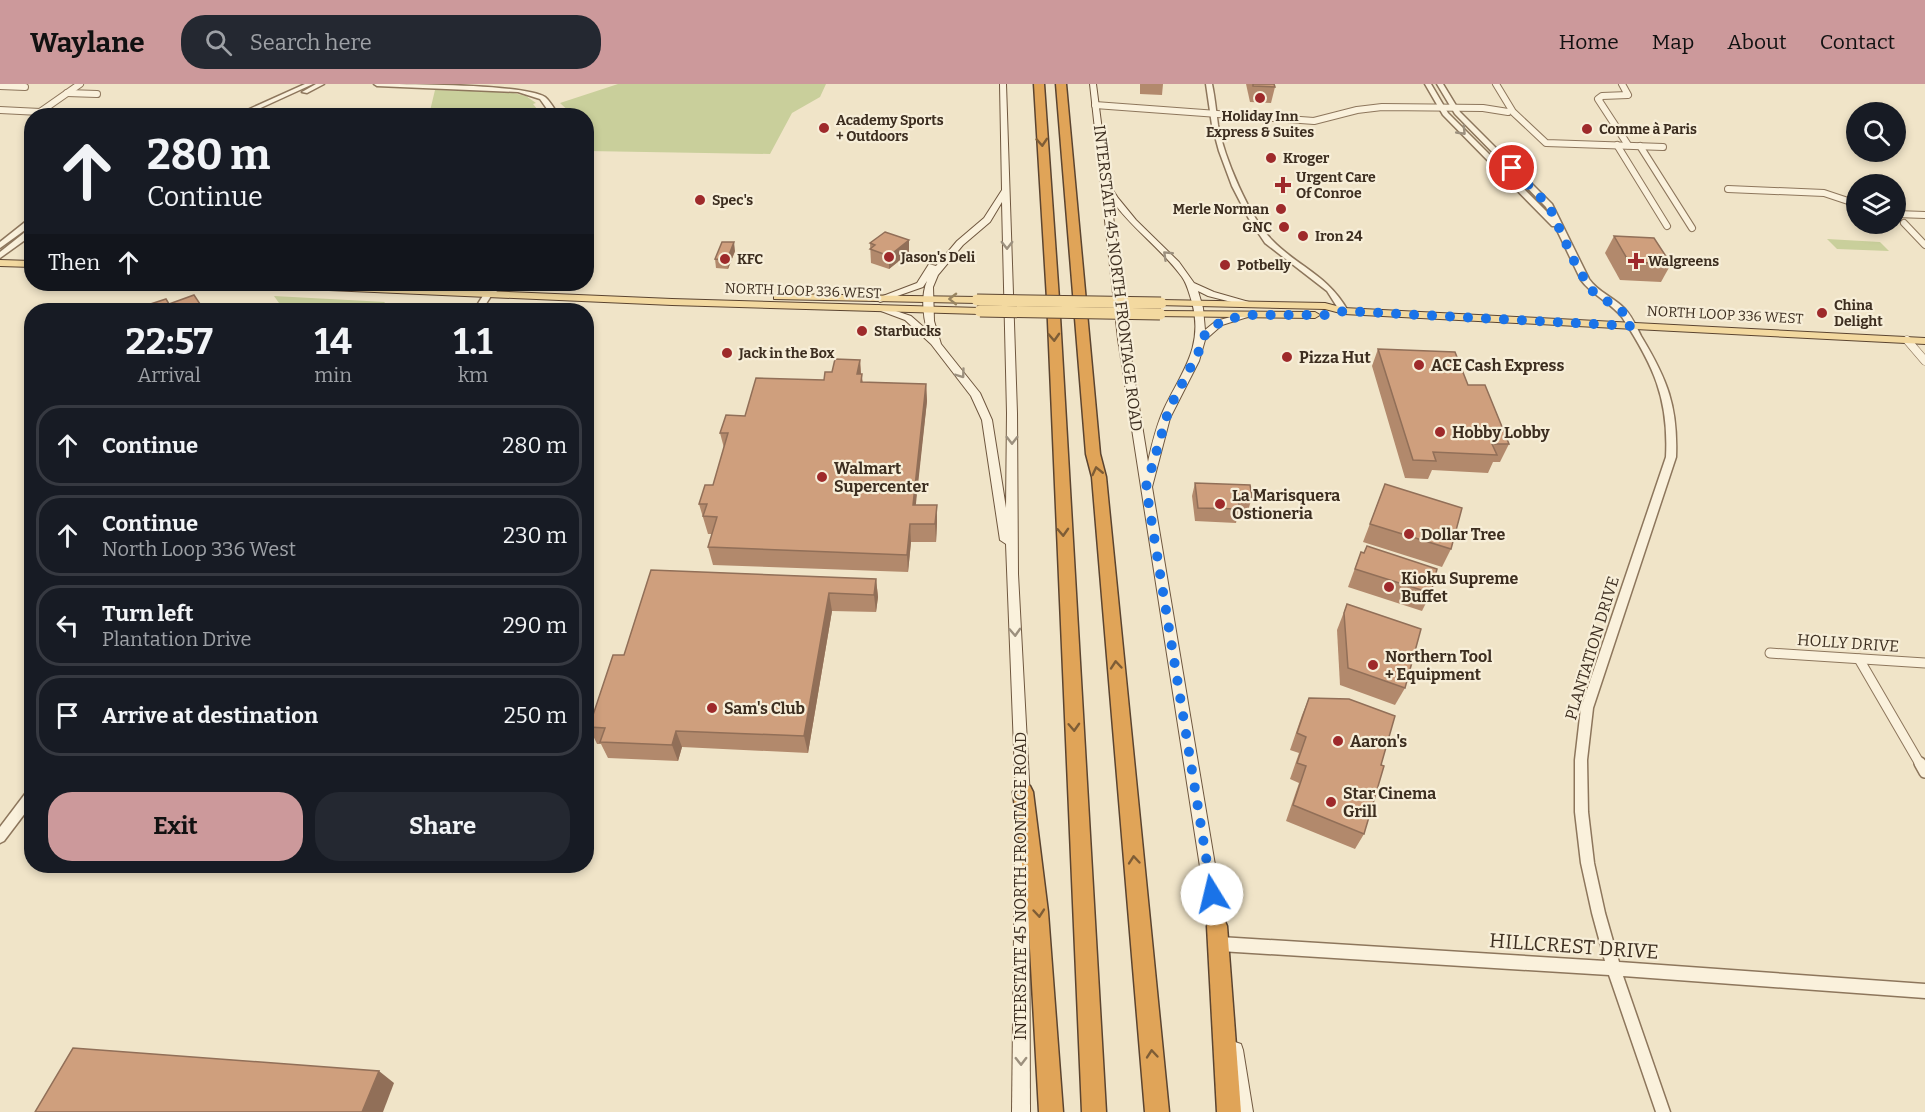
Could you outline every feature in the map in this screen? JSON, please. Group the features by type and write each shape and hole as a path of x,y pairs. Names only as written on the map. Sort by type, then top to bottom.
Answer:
{"highway":[{"path":"1061,84 1093,454 1100,489 1157,1112"},
{"path":"1038,85 1053,299 1094,1112"},
{"path":"1023,792 1037,893 1051,1112"},
{"path":"1219,935 1229,1112"}],"main road":[{"name":"INTERSTATE 45 NORTH FRONTAGE ROAD","path":"1003,84 1007,187 1012,574 1023,792 1021,1112"},
{"name":"INTERSTATE 45 NORTH FRONTAGE ROAD","path":"1093,84 1111,251 1146,487 1219,935 1244,1112"},
{"path":"1104,179 1114,200 1176,263 1192,285 1202,338 1199,351 1169,409 1159,436 1146,487"},
{"path":"936,344 929,321 934,274 960,243 987,220 1007,187"},
{"path":"879,304 920,285 939,255 960,243"},
{"path":"0,263 24,264"},
{"path":"0,272 24,273"},
{"path":"1192,285 1250,310"},
{"name":"NORTH LOOP 336 WEST","path":"594,289 879,304"},
{"name":"NORTH LOOP 336 WEST","path":"578,291 929,305 980,311 1160,308"},
{"name":"NORTH LOOP 336 WEST","path":"929,305 977,300 1328,315 1344,311 1925,341"},
{"path":"879,304 908,318 936,344 976,395 987,420 1012,574"},
{"path":"1202,338 1224,320 1250,310"}],"street":[{"path":"46,108 80,84"},
{"path":"258,108 310,84"},
{"path":"261,108 321,84"},
{"path":"377,84 519,90 542,98 550,108"},
{"path":"1209,84 1217,134 1237,186 1264,237 1300,268 1325,285 1339,300 1344,311"},
{"name":"PLANTATION DRIVE","path":"1428,84 1442,110 1557,226"},
{"name":"PLANTATION DRIVE","path":"1440,84 1455,110 1549,206 1591,290 1624,313 1663,381 1673,416 1671,457 1665,480 1587,708 1580,745 1580,817 1596,907 1613,968 1663,1112"},
{"path":"1496,84 1511,112 1546,143 1663,147"},
{"path":"1622,84 1628,95 1602,96 1598,99 1628,145"},
{"path":"0,86 25,87"},
{"path":"67,93 97,94"},
{"path":"1095,105 1146,106 1215,116 1316,121 1333,120 1365,108 1464,110 1469,113 1487,112 1504,115 1511,112"},
{"path":"0,110 24,111"},
{"path":"1617,145 1667,226"},
{"path":"1640,146 1692,228"},
{"path":"1728,189 1824,193 1846,200"},
{"path":"1906,214 1925,215"},
{"path":"1906,225 1925,245"},
{"path":"0,246 24,226"},
{"path":"0,256 24,237"},
{"path":"1907,340 1925,361"},
{"name":"HOLLY DRIVE","path":"1770,653 1925,663"},
{"path":"1859,659 1925,772"},
{"path":"0,837 24,805"},
{"name":"HILLCREST DRIVE","path":"1219,935 1925,991"}],"green space":[{"path":"618,84 826,84 820,97 792,113 770,154 594,151 594,108 565,108 560,103"},
{"path":"435,90 509,92 526,96 536,103 533,104 536,108 431,108"},
{"path":"1827,239 1880,242 1889,251 1837,249"},
{"path":"274,296 385,302 384,303 279,303"}],"building":[{"path":"1253,84 1274,84 1275,87 1253,86"},
{"path":"885,232 909,240 889,256 870,249 875,245 870,243"},
{"path":"1614,236 1654,238 1671,264 1629,262"},
{"path":"722,242 734,242 727,260 715,259"},
{"path":"194,295 199,303 172,303"},
{"path":"166,299 168,303 154,303"},
{"name":"Hobby Lobby","path":"1378,349 1455,352 1468,385 1485,385 1509,444 1492,444 1497,455 1433,452 1436,461 1413,460"},
{"name":"Walmart Supercenter","path":"835,359 860,360 857,374 862,374 861,382 926,384 913,505 937,505 935,524 910,524 907,555 708,547 717,517 703,516 707,504 699,504 705,485 713,485 728,433 720,433 726,415 745,416 756,378 824,380 825,372 832,372"},
{"path":"1195,483 1250,485 1252,497 1238,496 1239,509 1198,508"},
{"path":"1385,484 1462,508 1451,549 1370,524"},
{"path":"1367,546 1437,569 1431,593 1355,569 1361,552 1364,553"},
{"name":"Sam's Club","path":"651,570 876,579 874,595 829,593 804,736 676,731 672,745 600,742 605,728 594,727 594,712 613,655 624,655"},
{"name":"Northern Tool + Equipment","path":"1347,604 1421,629 1405,688 1348,668 1344,613"},
{"path":"1309,698 1349,699 1395,716 1381,765 1384,766 1364,834 1293,805 1306,766 1297,763 1306,737 1297,733"},
{"path":"73,1048 379,1071 362,1112 35,1112"}],"place":[{"name":"Holiday Inn Express & Suites","path":"1260,98"},
{"name":"Academy Sports + Outdoors","path":"824,128"},
{"name":"Comme à Paris","path":"1587,129"},
{"name":"Kroger","path":"1271,158"},
{"name":"Urgent Care Of Conroe","path":"1283,185"},
{"name":"Spec's","path":"700,200"},
{"name":"Merle Norman","path":"1281,209"},
{"name":"GNC","path":"1284,227"},
{"name":"Iron 24","path":"1303,236"},
{"name":"Jason's Deli","path":"889,257"},
{"name":"KFC","path":"725,259"},
{"name":"Walgreens","path":"1636,261"},
{"name":"Potbelly","path":"1225,265"},
{"name":"China Delight","path":"1822,313"},
{"name":"Starbucks","path":"862,331"},
{"name":"Jack in the Box","path":"727,353"},
{"name":"Pizza Hut","path":"1287,357"},
{"name":"ACE Cash Express","path":"1419,365"},
{"name":"Hobby Lobby","path":"1440,432"},
{"name":"Walmart Supercenter","path":"822,477"},
{"name":"La Marisquera Ostioneria","path":"1220,504"},
{"name":"Dollar Tree","path":"1409,534"},
{"name":"Kioku Supreme Buffet","path":"1389,587"},
{"name":"Northern Tool + Equipment","path":"1373,665"},
{"name":"Sam's Club","path":"712,708"},
{"name":"Aaron's","path":"1338,741"},
{"name":"Star Cinema Grill","path":"1331,802"}],"route":[{"path":"1212,894 1146,487 1159,436 1169,409 1199,351 1202,338 1224,320 1249,315 1328,315 1344,311 1631,326 1624,313 1613,303 1591,290 1575,263 1549,206 1512,168"}]}
